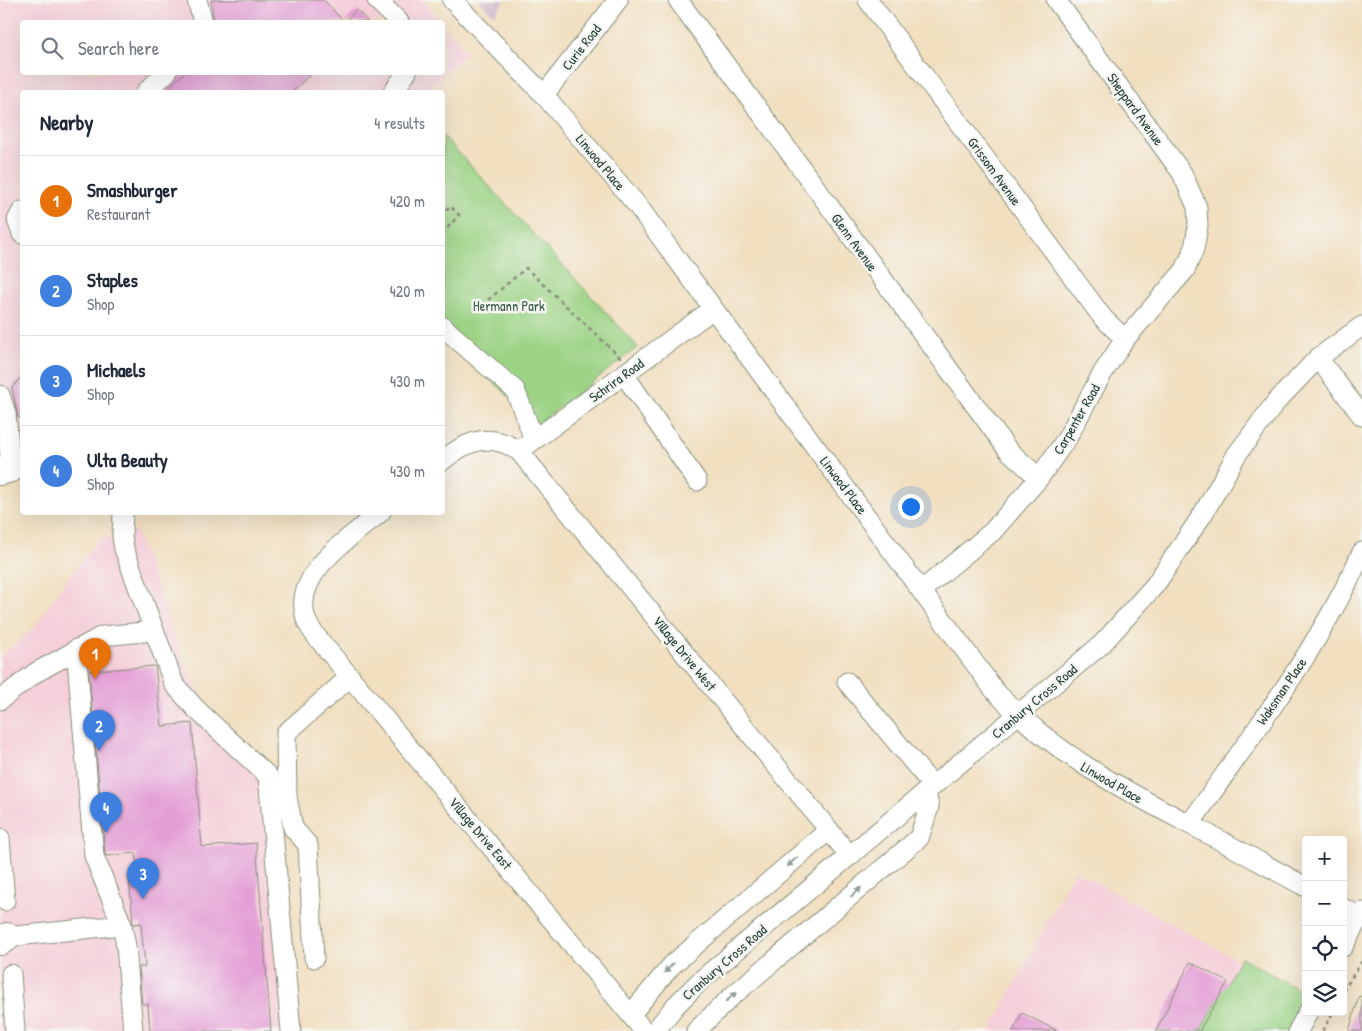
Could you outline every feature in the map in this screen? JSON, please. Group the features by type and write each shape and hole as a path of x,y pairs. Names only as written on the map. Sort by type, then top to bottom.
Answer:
{"street":[{"path":"197,0 202,20"},
{"path":"377,0 396,20"},
{"name":"Linwood Place","path":"452,0 544,95 637,205 995,691 1017,715 1085,768 1129,794 1190,824 1302,885"},
{"name":"Curie Road","path":"544,95 618,0"},
{"name":"Glenn Avenue","path":"678,0 1008,450 1038,478"},
{"name":"Grissom Avenue","path":"868,0 1103,318 1125,338"},
{"name":"Sheppard Avenue","path":"1056,0 1182,173 1198,208 1198,226"},
{"path":"148,90 164,75"},
{"path":"394,90 406,75"},
{"path":"20,215 17,220 20,228"},
{"name":"Carpenter Road","path":"922,590 993,531 1038,478 1068,438 1102,374 1125,338 1185,270 1194,249 1198,226"},
{"name":"Schrira Road","path":"519,451 619,369 713,310"},
{"name":"Cranbury Cross Road","path":"655,1031 674,1006 700,981 1102,644 1155,585 1203,514 1237,454 1276,402 1318,358 1362,326"},
{"path":"445,329 515,390 534,438"},
{"path":"1318,358 1362,416"},
{"path":"619,369 697,481"},
{"path":"0,395 6,413 8,468"},
{"path":"445,458 456,449 476,440 507,443 519,451"},
{"name":"Village Drive West","path":"519,451 850,856"},
{"path":"124,515 122,536 124,549 174,684 196,708 268,776 291,1031"},
{"name":"Village Drive East","path":"377,515 322,562 306,588 304,605 306,620 316,636 644,1031"},
{"name":"Waksman Place","path":"1190,824 1314,641 1338,600 1362,552"},
{"path":"0,700 35,673 102,636 154,631"},
{"path":"76,650 94,856 122,925 126,946 133,1031"},
{"path":"314,958 308,845 293,828 287,796 286,733 350,677"},
{"path":"696,1031 731,997 919,838 929,808 930,788 847,682"},
{"path":"631,1014 672,965 829,830"},
{"path":"0,838 5,901"},
{"path":"1347,910 1361,916 1347,940"},
{"path":"2,937 122,925"},
{"path":"11,974 15,1031"},
{"path":"1298,1031 1306,1016"}],"path":[{"path":"445,211 450,206 459,215 445,231"},
{"path":"488,300 526,268 615,351 622,359 619,369"},
{"path":"1347,985 1362,961"},
{"path":"1323,1031 1331,1016"}],"shaded area":[{"path":"0,0 423,0 439,20 20,20 20,75 443,75 427,90 20,90 20,472 0,476"},
{"path":"479,0 505,0 494,15"},
{"path":"445,27 466,53 445,73"},
{"path":"136,531 187,669 205,707 275,769 278,777 301,1031 0,1031 0,657 33,629 65,582 99,539 122,536"},
{"path":"1074,870 1301,995 1281,1031 990,1031"}],"green space":[{"name":"Hermann Park","path":"445,138 638,347 538,424 445,336"},
{"path":"1241,957 1302,992 1302,1016 1304,1016 1298,1031 1200,1031"}],"building":[{"path":"211,0 324,0 342,20 214,20"},
{"path":"357,10 366,20 346,20"},
{"path":"182,75 310,75 294,90 166,90"},
{"path":"20,378 20,418 18,418 12,388"},
{"path":"155,666 162,726 192,723 202,847 256,843 271,1031 150,1031 148,1004 142,1004 139,967 145,967 141,923 133,924 129,876 137,875 136,853 106,856 105,853 89,671"},
{"path":"1190,962 1228,982 1199,1031 1156,1031"},
{"path":"1359,996 1362,997 1362,1031 1349,1031"},
{"path":"1022,1013 1058,1031 1013,1031"}],"place":[{"name":"Smashburger","path":"95,679"},
{"name":"Staples","path":"99,751"},
{"name":"Ulta Beauty","path":"106,833"},
{"name":"Michaels","path":"143,899"}]}
